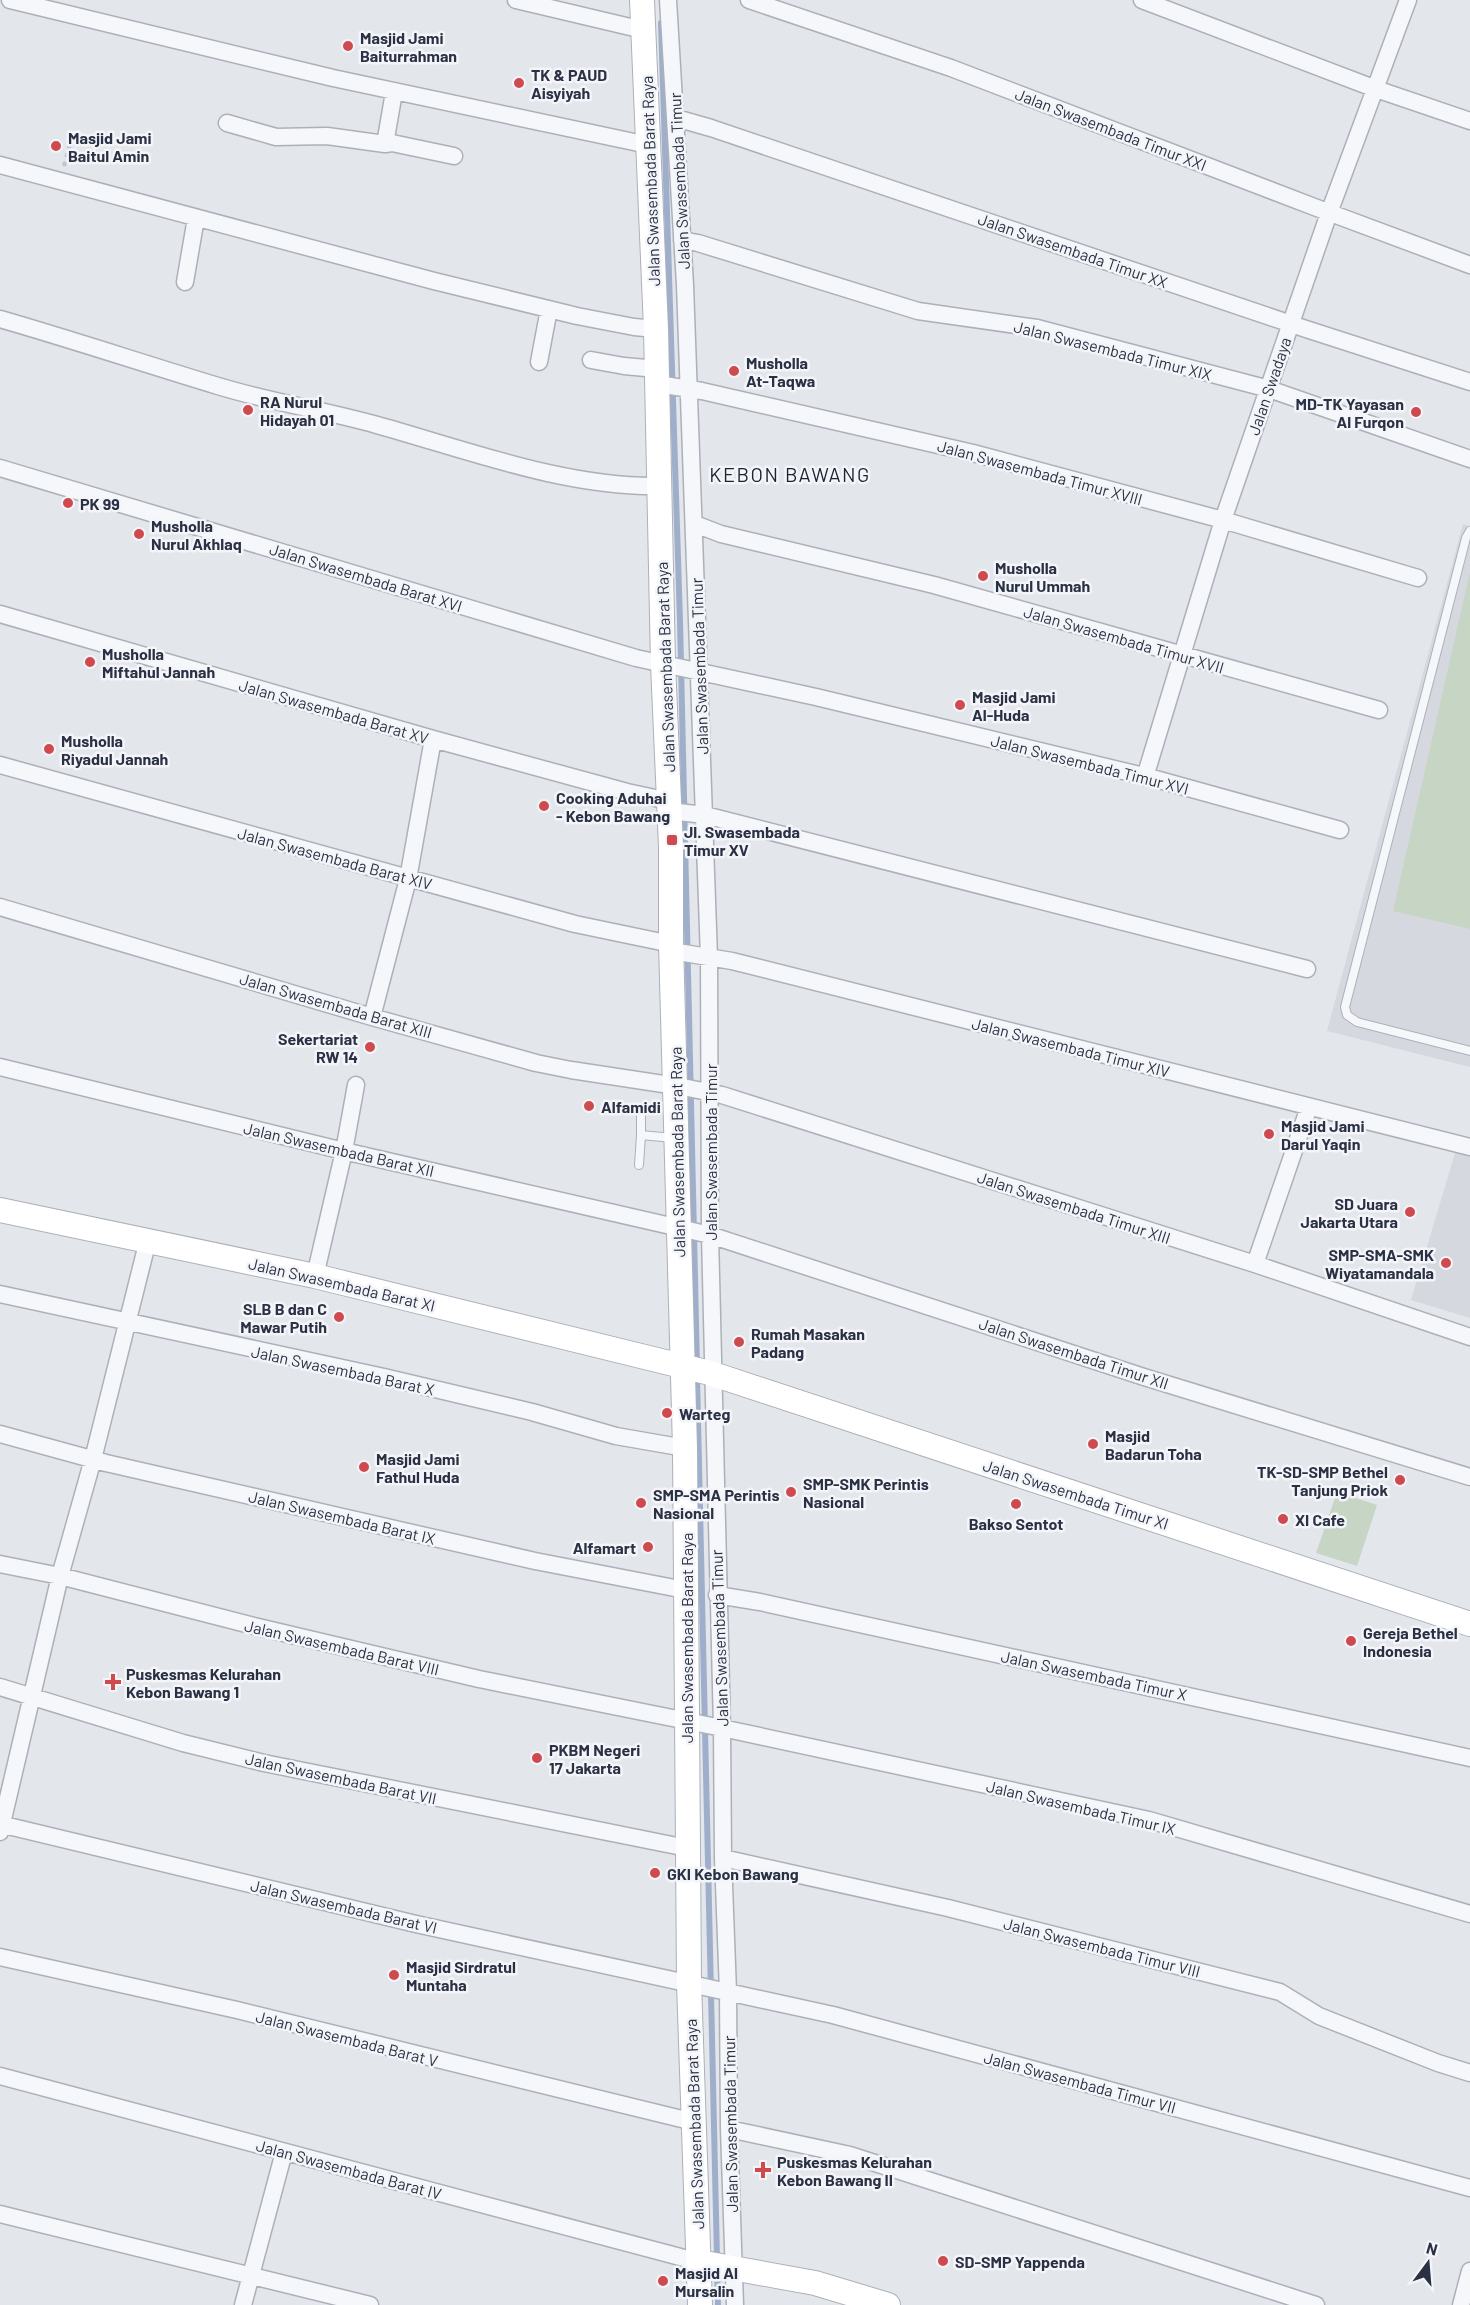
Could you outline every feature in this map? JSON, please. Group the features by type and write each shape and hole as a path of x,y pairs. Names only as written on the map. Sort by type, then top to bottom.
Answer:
{"street":[{"path":"10,0 394,92 648,145"},
{"path":"516,0 643,30"},
{"name":"Jalan Swasembada Barat Raya","path":"642,0 656,329 669,383 661,486 679,1087 676,1139 682,1229 699,1371 686,1448 685,1590 691,1723 687,1848 694,2122 701,2262 700,2305"},
{"name":"Jalan Swasembada Timur","path":"668,0 682,240 669,383 694,524 695,671 704,815 708,1234 699,1371 717,1595 735,2305"},
{"name":"Jalan Swasembada Timur XXI","path":"749,0 951,68 1470,265"},
{"path":"1142,0 1376,89 1470,121"},
{"name":"Jalan Swadaya","path":"1144,777 1223,520 1329,213 1408,0"},
{"path":"385,144 394,92"},
{"name":"Jalan Swasembada Timur XX","path":"676,118 1470,382"},
{"path":"227,123 276,137 327,136 392,143 454,156"},
{"path":"0,165 549,309 634,327 656,329"},
{"path":"186,282 196,218"},
{"name":"Jalan Swasembada Timur XIX","path":"682,240 918,310 1037,328 1269,389 1470,459"},
{"path":"539,362 549,309"},
{"path":"0,319 219,387 373,424 520,466 565,476 639,487 661,486"},
{"name":"Jalan Swasembada Timur XVIII","path":"591,360 624,366 669,383 973,453 1223,520 1418,578"},
{"name":"Jalan Swasembada Barat XVI","path":"0,468 667,665"},
{"name":"Jalan Swasembada Timur XVII","path":"694,524 721,534 934,585 1379,710"},
{"name":"Jalan Swasembada Barat XV","path":"0,614 433,739 627,792 670,808 1307,969"},
{"name":"Jalan Swasembada Timur XVI","path":"667,665 816,697 1144,777 1340,831"},
{"path":"372,1017 408,879 433,739"},
{"name":"Jalan Swasembada Barat XIV","path":"0,765 408,879 674,949"},
{"name":"Jalan Swasembada Barat XIII","path":"0,907 536,1063 679,1087"},
{"name":"Jalan Swasembada Timur XIV","path":"674,949 1470,1147"},
{"name":"Jalan Swasembada Barat XII","path":"0,1067 344,1151 682,1229"},
{"path":"315,1276 344,1151 356,1085"},
{"name":"Jalan Swasembada Timur XIII","path":"679,1087 707,1091 1255,1264 1470,1338"},
{"path":"1255,1264 1309,1107"},
{"name":"Jalan Swasembada Barat XI","path":"0,1210 315,1276 699,1371"},
{"name":"Jalan Swasembada Timur XII","path":"682,1229 708,1234 1144,1377 1470,1477"},
{"path":"1,1827 60,1576 93,1459 148,1240"},
{"name":"Jalan Swasembada Barat X","path":"0,1294 430,1388 532,1412 616,1436 686,1448"},
{"name":"Jalan Swasembada Timur XI","path":"699,1371 1470,1624"},
{"name":"Jalan Swasembada Barat IX","path":"0,1434 93,1459 535,1561 685,1590"},
{"name":"Jalan Swasembada Barat VIII","path":"0,1564 60,1576 258,1627 479,1679 691,1723"},
{"name":"Jalan Swasembada Timur X","path":"717,1595 760,1602 1470,1758"},
{"name":"Jalan Swasembada Barat VII","path":"0,1687 183,1743 264,1763 687,1848"},
{"name":"Jalan Swasembada Timur IX","path":"691,1723 1149,1820 1470,1914"},
{"name":"Jalan Swasembada Barat VI","path":"1,1827 428,1926 692,1984"},
{"name":"Jalan Swasembada Timur VIII","path":"723,1858 948,1908 1280,1992 1319,2016 1438,2063 1470,2073"},
{"name":"Jalan Swasembada Barat V","path":"0,1957 237,2010 694,2122"},
{"name":"Jalan Swasembada Timur VII","path":"692,1984 833,2014 1470,2188"},
{"name":"Jalan Swasembada Barat IV","path":"0,2076 701,2262"},
{"path":"729,2129 850,2155 1316,2305"},
{"path":"243,2305 284,2152"},
{"path":"0,2214 370,2305"},
{"path":"701,2262 815,2283 888,2305"},
{"path":"1461,2305 1470,2271"}],"lane":[{"path":"1470,531 1460,561 1345,1007 1351,1019 1357,1022 1470,1051"},
{"path":"639,1165 641,1111"},
{"path":"641,1135 676,1139"}],"path":[{"path":"60,182 73,133"}],"shaded area":[{"path":"1463,524 1470,526 1470,1067 1327,1031"},
{"name":"SMP-SMA-SMK Wiyatamandala","path":"1458,1143 1470,1147 1470,1318 1411,1300"}],"green space":[{"path":"1470,572 1470,929 1393,911"},
{"path":"1337,1492 1377,1505 1357,1566 1316,1553"}],"waterway":[{"path":"661,23 680,621 697,1366"},
{"path":"697,1376 717,2259"},
{"path":"717,2270 718,2305"}],"place":[{"name":"Masjid Jami Baiturrahman","path":"348,46"},
{"name":"TK & PAUD Aisyiyah","path":"519,83"},
{"name":"Masjid Jami Baitul Amin","path":"56,146"},
{"name":"Musholla At-Taqwa","path":"734,371"},
{"name":"RA Nurul Hidayah 01","path":"248,410"},
{"name":"MD-TK Yayasan Al Furqon","path":"1416,412"},
{"name":"PK 99","path":"68,503"},
{"name":"Musholla Nurul Akhlaq","path":"139,534"},
{"name":"Musholla Nurul Ummah","path":"983,576"},
{"name":"Musholla Miftahul Jannah","path":"90,662"},
{"name":"Masjid Jami Al-Huda","path":"960,705"},
{"name":"Musholla Riyadul Jannah","path":"49,749"},
{"name":"Cooking Aduhai - Kebon Bawang","path":"544,806"},
{"name":"Jl. Swasembada Timur XV","path":"672,840"},
{"name":"Sekertariat RW 14","path":"370,1047"},
{"name":"Alfamidi","path":"589,1106"},
{"name":"Masjid Jami Darul Yaqin","path":"1269,1134"},
{"name":"SD Juara Jakarta Utara","path":"1410,1212"},
{"name":"SMP-SMA-SMK Wiyatamandala","path":"1446,1263"},
{"name":"SLB B dan C Mawar Putih","path":"339,1317"},
{"name":"Rumah Masakan Padang","path":"739,1342"},
{"name":"Warteg","path":"667,1413"},
{"name":"Masjid Badarun Toha","path":"1093,1444"},
{"name":"Masjid Jami Fathul Huda","path":"364,1467"},
{"name":"TK-SD-SMP Bethel Tanjung Priok","path":"1400,1480"},
{"name":"SMP-SMK Perintis Nasional","path":"791,1492"},
{"name":"SMP-SMA Perintis Nasional","path":"641,1503"},
{"name":"Bakso Sentot","path":"1016,1504"},
{"name":"XI Cafe","path":"1283,1519"},
{"name":"Alfamart","path":"648,1547"},
{"name":"Gereja Bethel Indonesia","path":"1351,1641"},
{"name":"Puskesmas Kelurahan Kebon Bawang 1","path":"113,1682"},
{"name":"PKBM Negeri 17 Jakarta","path":"537,1758"},
{"name":"GKI Kebon Bawang","path":"655,1873"},
{"name":"Masjid Sirdratul Muntaha","path":"394,1975"},
{"name":"Puskesmas Kelurahan Kebon Bawang II","path":"763,2170"},
{"name":"SD-SMP Yappenda","path":"943,2261"},
{"name":"Masjid Al Mursalin","path":"663,2281"}],"district":[{"name":"KEBON BAWANG","path":"790,474"}]}
